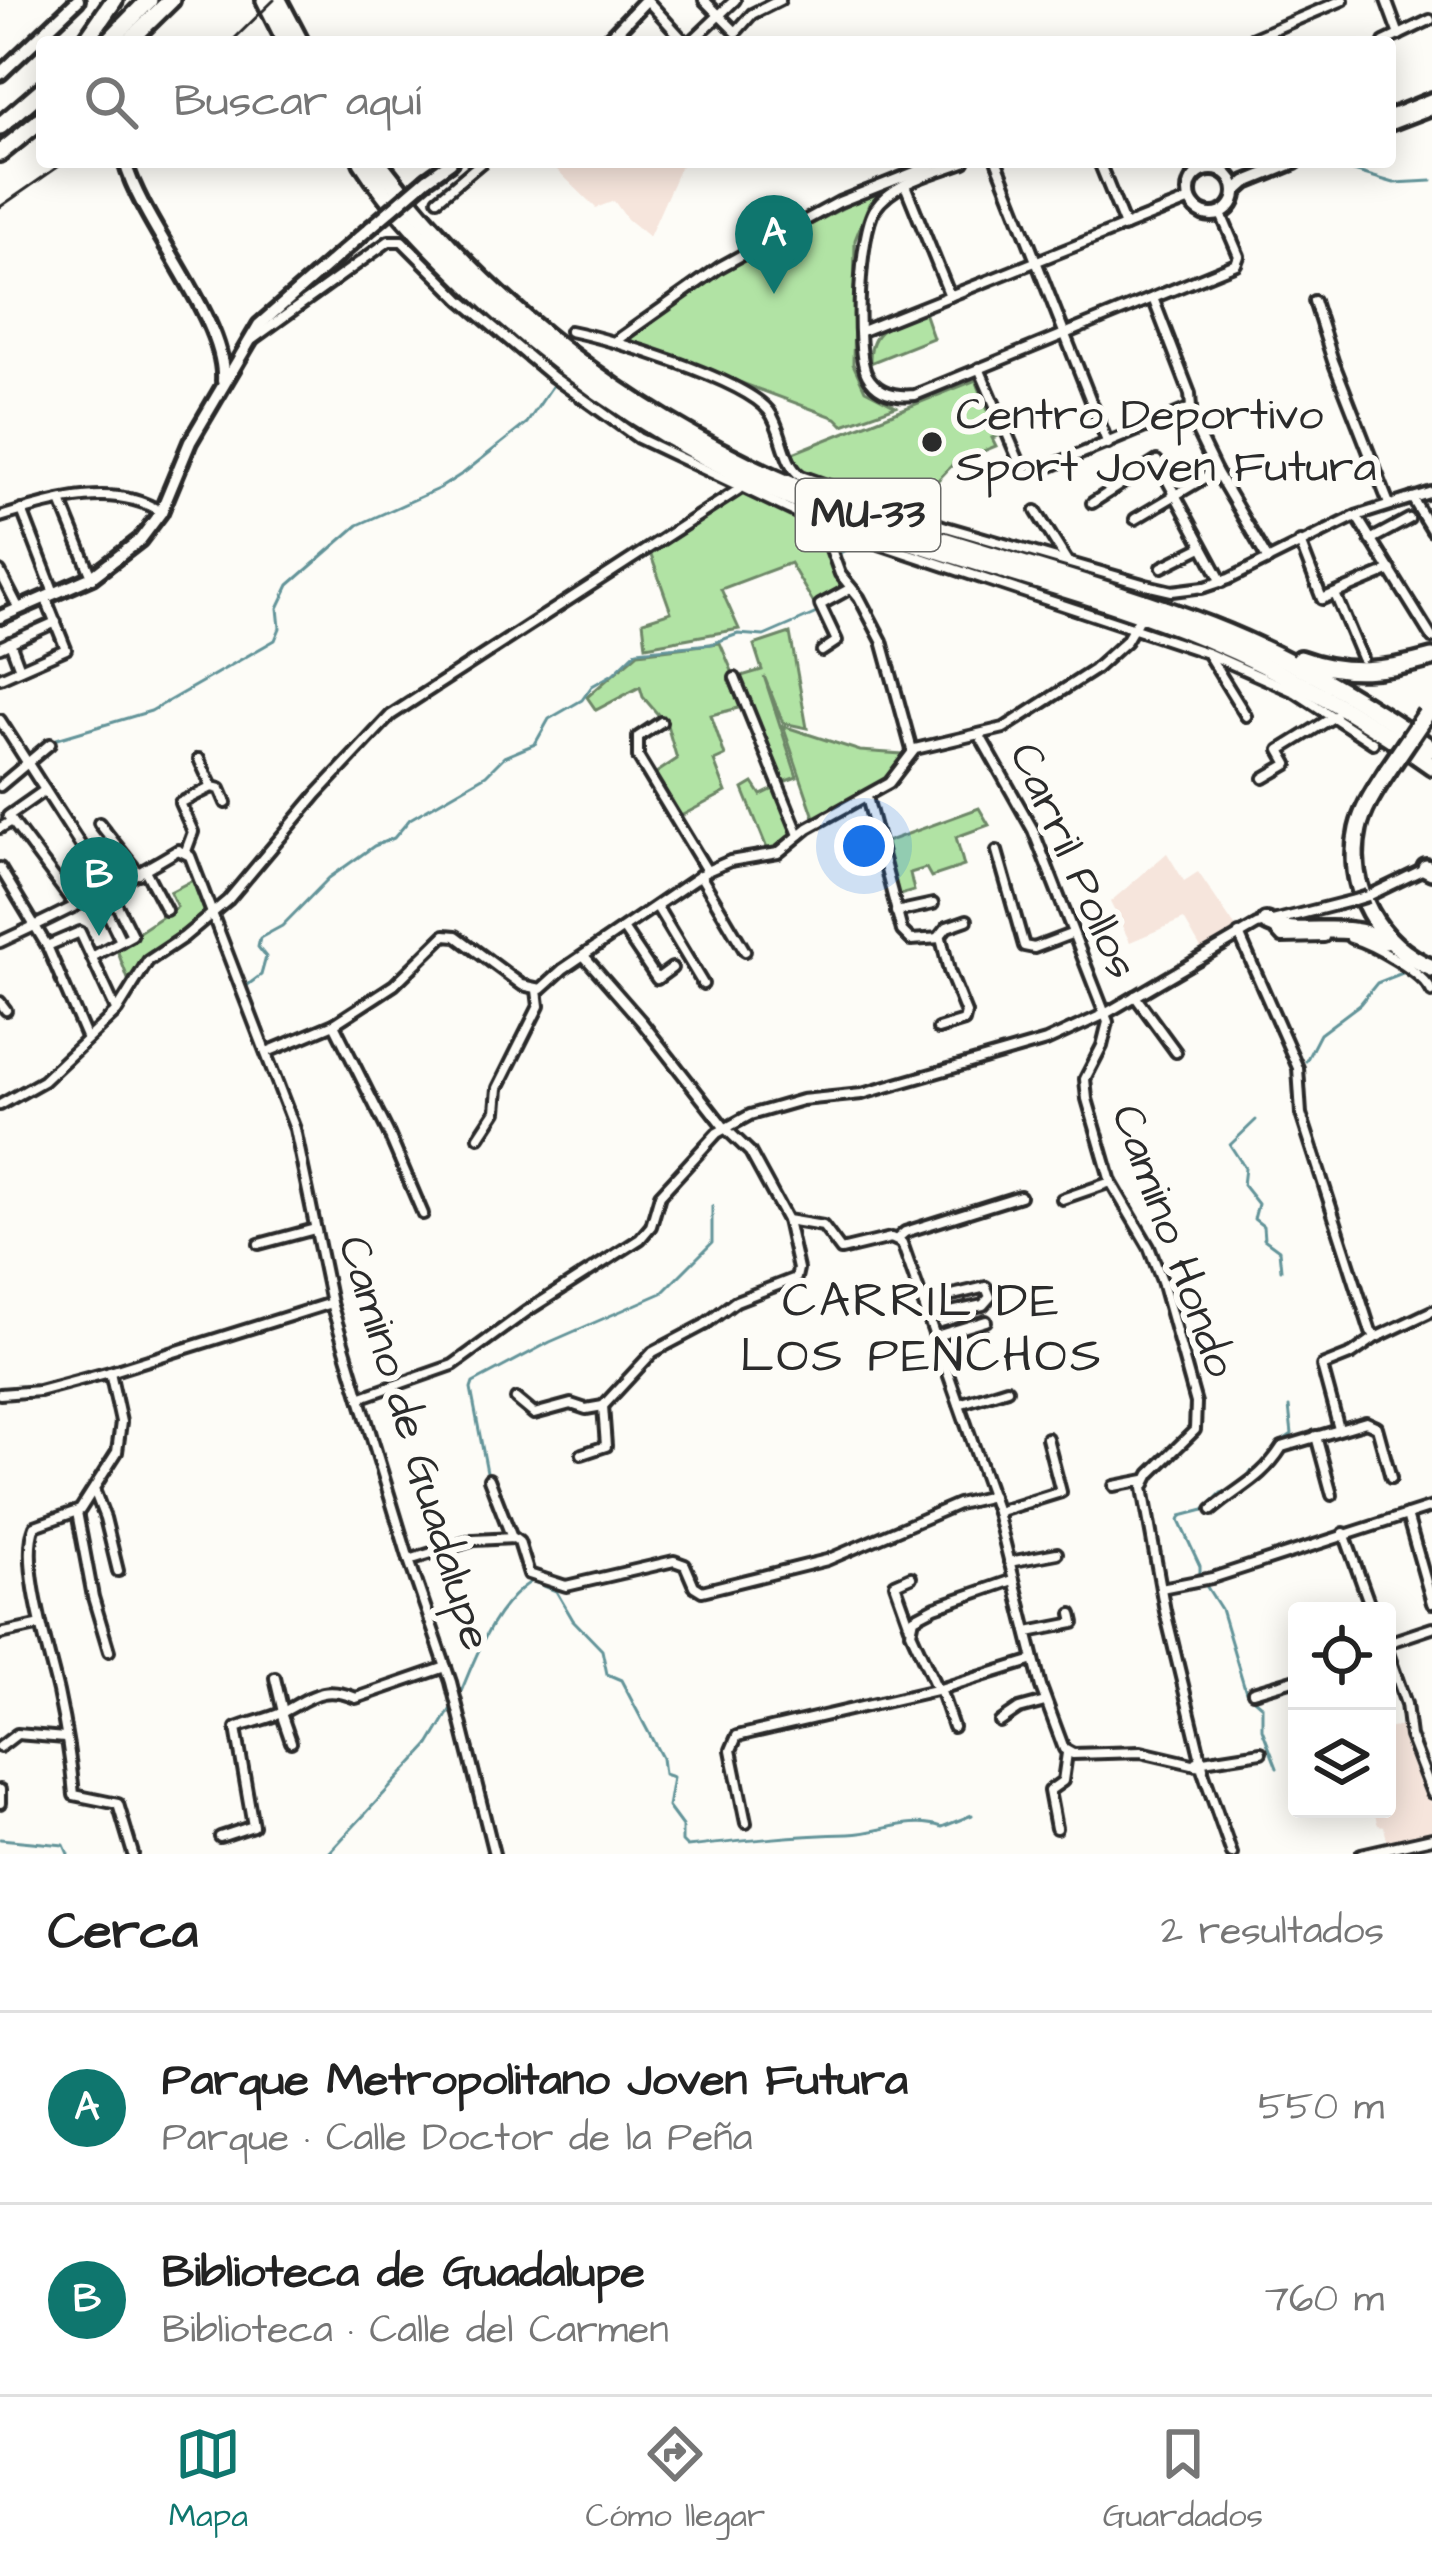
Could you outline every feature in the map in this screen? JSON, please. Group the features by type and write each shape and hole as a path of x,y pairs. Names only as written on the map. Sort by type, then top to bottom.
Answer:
{"highway":[{"path":"89,36 114,0"},
{"path":"114,36 148,0"},
{"path":"134,36 171,0"},
{"path":"265,0 283,36"},
{"path":"278,0 297,36"},
{"path":"0,126 36,95"},
{"path":"0,136 36,108"},
{"path":"0,153 36,124"},
{"name":"MU-33","path":"368,168 436,251 504,318 660,433 745,477 841,518 1132,611 1237,652 1343,706 1432,766"},
{"name":"MU-33","path":"369,168 518,314 587,369 657,416 735,459 808,492 906,527 1212,627 1300,668 1432,749"},
{"path":"1137,600 1195,615 1299,659 1336,669 1375,671 1432,658"},
{"path":"1395,946 1365,903 1355,859 1358,828 1388,770 1429,710"},
{"path":"1267,922 1290,930 1355,928 1432,968"}],"main road":[{"path":"45,36 78,0"},
{"path":"616,36 646,0"},
{"path":"0,74 36,44"},
{"path":"1396,118 1432,103"},
{"path":"0,617 92,577 140,540 160,512 190,442 223,383 225,353 135,191 127,168"},
{"path":"225,353 247,343 279,304 443,168"},
{"path":"1200,168 1189,186 1190,200 1202,213 1220,214 1229,208 1234,185 1266,168"},
{"path":"1211,168 1221,170 1234,185"},
{"path":"1234,185 1280,168"}],"street":[{"path":"646,0 682,36"},
{"path":"704,0 736,32 752,14 780,0"},
{"path":"695,36 735,0"},
{"path":"745,0 752,14"},
{"path":"1258,36 1343,0"},
{"path":"1385,0 1399,35"},
{"path":"1396,36 1430,20"},
{"path":"438,199 475,168"},
{"path":"616,341 720,267 839,202 925,168"},
{"path":"949,168 905,185 880,203 865,230 861,252 866,372 876,386 892,395 915,395 1238,262 1220,214"},
{"path":"1001,168 1108,444"},
{"path":"1102,168 1125,226"},
{"path":"905,185 950,296"},
{"path":"862,331 1190,200"},
{"path":"247,343 389,241 402,241 461,300 553,377 638,438 822,526 1207,652 1294,692 1373,742"},
{"path":"1153,298 1190,394 1189,410 1216,471 1268,560"},
{"path":"1314,301 1389,504"},
{"path":"570,331 616,341 758,400 776,422 796,474 946,527 1166,590 1204,587"},
{"path":"979,368 1024,473 1189,410"},
{"path":"1092,502 1157,461 1222,582"},
{"path":"1135,519 1216,471"},
{"path":"0,1105 43,1081 117,1011 148,961 228,900 391,715 739,489"},
{"path":"1166,590 1172,599 1222,582 1356,516 1432,492"},
{"path":"0,517 99,496 141,499 160,512"},
{"path":"1412,497 1432,531"},
{"path":"61,501 92,577"},
{"path":"0,678 66,650 22,511"},
{"path":"1036,511 1067,562"},
{"path":"1356,516 1427,618 1432,638"},
{"path":"1370,539 1409,519"},
{"path":"822,526 840,574 882,641 912,751"},
{"path":"1300,542 1322,599 1391,570"},
{"path":"1162,567 1202,547"},
{"path":"0,572 19,610"},
{"path":"822,651 837,641 820,604 851,588"},
{"path":"1335,594 1362,658"},
{"path":"20,669 5,645 56,622"},
{"path":"267,1052 334,1024 394,985 445,935 456,936 522,986 537,990 703,873 730,861 778,853 867,797 895,778 912,751 1004,728 1081,680 1121,646 1135,625"},
{"path":"1207,652 1246,716"},
{"path":"735,678 800,835"},
{"path":"1264,778 1288,764 1280,750 1335,716"},
{"path":"0,720 110,891 132,935 92,957"},
{"path":"662,722 638,737 638,757 745,951"},
{"name":"Carril Pollos","path":"980,736 1034,830 1105,1014"},
{"path":"0,786 50,744"},
{"path":"199,759 212,787"},
{"path":"0,942 110,891 178,850 186,851 193,832 180,803 212,787 220,789 226,803"},
{"path":"45,790 8,815 74,904"},
{"path":"867,797 896,912 908,939 939,937"},
{"path":"0,828 12,821"},
{"path":"99,823 142,872 166,910"},
{"name":"Camino de Guadalupe","path":"186,851 295,1129 331,1304 446,1667 494,1854"},
{"path":"997,851 1026,947 1072,934"},
{"path":"362,1396 453,1365 640,1239 651,1226 660,1195 724,1127 780,1105 862,1094 1060,1036 1239,934 1368,896 1430,866"},
{"path":"0,868 47,946 87,1039"},
{"path":"99,896 121,941"},
{"path":"896,912 933,904"},
{"path":"657,907 703,984"},
{"path":"939,937 946,927 967,920"},
{"path":"1267,922 1282,938 1360,940 1422,977 1432,992"},
{"path":"624,930 657,979 672,968"},
{"path":"47,946 80,932 117,1011"},
{"path":"1239,934 1298,1068 1299,1102 1307,1134 1369,1328 1376,1337"},
{"path":"938,1029 964,1022 967,1016 939,937"},
{"path":"516,1399 534,1414 571,1404 586,1409 603,1406 653,1352 704,1325 736,1300 796,1278 798,1269 787,1220 755,1158 724,1127 585,957"},
{"path":"479,1137 496,1111 498,1088 539,1006 537,990"},
{"path":"1135,996 1176,1052"},
{"name":"Camino Hondo","path":"1105,1014 1107,1034 1084,1088 1111,1181 1155,1262 1198,1412 1192,1433 1145,1480"},
{"path":"334,1024 424,1214"},
{"path":"1062,1199 1111,1181"},
{"path":"787,1220 823,1226 841,1250 897,1239 905,1232 1020,1196"},
{"path":"259,1244 315,1229"},
{"path":"897,1239 992,1496 1045,1702 1067,1753 1063,1781 1049,1791 1057,1828"},
{"path":"923,1302 986,1287 990,1297 983,1305 928,1317"},
{"path":"0,1394 39,1390 110,1372 331,1304"},
{"path":"1340,1429 1322,1366 1432,1311"},
{"path":"935,1336 986,1321"},
{"path":"110,1372 121,1437 94,1492 76,1513 33,1529 37,1626 58,1693 74,1795 118,1804 133,1854"},
{"path":"959,1404 1007,1389"},
{"path":"582,1454 606,1446 603,1406"},
{"path":"1212,1510 1269,1469 1282,1447 1340,1429 1376,1424 1391,1478"},
{"path":"1316,1436 1332,1495"},
{"path":"997,1512 1061,1492 1047,1438"},
{"path":"489,1480 512,1538"},
{"path":"1114,1486 1145,1480 1144,1499 1161,1588 1201,1763 1232,1854"},
{"path":"94,1492 118,1571"},
{"path":"409,1560 474,1540 512,1538 519,1542 529,1574 558,1586 674,1562 685,1565 694,1586 702,1591 827,1560 958,1504 992,1496"},
{"path":"1161,1588 1212,1578 1432,1507"},
{"path":"76,1513 109,1651"},
{"path":"1407,1515 1432,1603"},
{"path":"1344,1533 1369,1602"},
{"path":"1009,1562 1057,1552"},
{"path":"910,1577 896,1582 895,1587 953,1727"},
{"path":"910,1627 914,1618 935,1607 1013,1580"},
{"path":"1028,1633 1074,1623 1072,1614"},
{"path":"0,1634 37,1626"},
{"path":"1396,1642 1432,1628"},
{"path":"746,1823 730,1750 737,1736 939,1689 1034,1660"},
{"path":"220,1837 253,1826 235,1729 282,1713 316,1694 340,1691 362,1697 446,1667"},
{"path":"1396,1673 1410,1736 1432,1793"},
{"path":"275,1678 291,1742"},
{"path":"1253,1692 1288,1682"},
{"path":"1000,1722 1019,1709 1045,1702"},
{"path":"0,1747 17,1734 65,1738"},
{"path":"1067,1753 1132,1751 1201,1763 1261,1752"},
{"path":"0,1790 0,1803"},
{"path":"1361,1854 1432,1838"}],"shaded area":[{"path":"555,168 680,168 649,237 614,201 596,208"},
{"path":"1167,853 1184,881 1198,872 1238,931 1203,952 1184,919 1130,942 1110,902"},
{"path":"1401,1726 1432,1805 1432,1835 1388,1846 1384,1826 1376,1818 1396,1818 1396,1727"}],"green space":[{"path":"883,187 869,204 855,240 853,364 865,390 896,406 843,425 836,418 626,340 725,270"},
{"path":"924,312 933,338 870,363 879,334"},
{"name":"Centro Deportivo Sport Joven Futura","path":"976,380 998,436 992,438 996,446 954,463 938,480 896,505 797,468 793,453"},
{"path":"739,489 822,525 844,588 814,604 790,563 721,589 739,629 646,646 643,621 671,612 648,547"},
{"path":"790,633 807,728 783,723 764,676 797,777 780,783 746,706 711,715 725,756 714,761 726,792 677,818 653,775 677,759 667,725 640,687 596,710 587,697 638,653 720,643 735,678 762,670 754,645"},
{"path":"783,726 860,751 902,754 880,787 815,820"},
{"path":"753,783 761,795 780,786 799,835 778,853 768,851 743,789"},
{"path":"979,808 989,825 956,837 964,866 931,877 926,868 910,873 914,891 896,896 883,843"},
{"path":"193,880 205,913 146,957 128,979 116,947 177,907 170,892"}],"waterway":[{"path":"1344,168 1394,183 1432,181"},
{"path":"50,741 151,711 275,640 280,628 278,608 289,585 358,525 465,472 527,423 553,385"},
{"path":"840,567 840,553 867,543"},
{"path":"826,608 848,595"},
{"path":"245,987 261,975 266,957 258,947 260,938 282,926 329,878 374,846 394,838 410,819 486,775 504,757 535,744 549,719 582,700 592,686 637,651 711,644 738,634 764,636 819,612"},
{"path":"1306,1061 1320,1034 1360,1004 1377,983 1405,972"},
{"path":"1256,1120 1230,1145 1245,1168 1243,1185 1258,1204 1254,1219 1263,1226 1264,1239 1279,1250 1281,1270"},
{"path":"488,1477 473,1383 550,1342 662,1293 712,1243 712,1206"},
{"path":"1267,1460 1292,1434 1289,1407"},
{"path":"1250,1480 1250,1472 1262,1468"},
{"path":"1200,1576 1179,1521 1231,1490"},
{"path":"460,1694 497,1617 532,1581 556,1591 573,1620 602,1650 607,1674 621,1680 662,1758 664,1774 673,1777 668,1807 682,1826 682,1842 687,1847 861,1833 907,1824 942,1827 972,1815"},
{"path":"1205,1584 1221,1609 1246,1692 1262,1706 1262,1729 1277,1768"},
{"path":"328,1854 429,1745 453,1705"},
{"path":"0,1839 64,1845 68,1854"}],"tram line":[{"path":"237,36 274,0"},
{"path":"0,207 56,168"}],"place":[{"name":"Parque Metropolitano Joven Futura","path":"774,294"},
{"name":"Centro Deportivo Sport Joven Futura","path":"932,442"},
{"name":"Biblioteca de Guadalupe","path":"99,936"}],"district":[{"name":"CARRIL DE LOS PENCHOS","path":"922,1330"}]}
